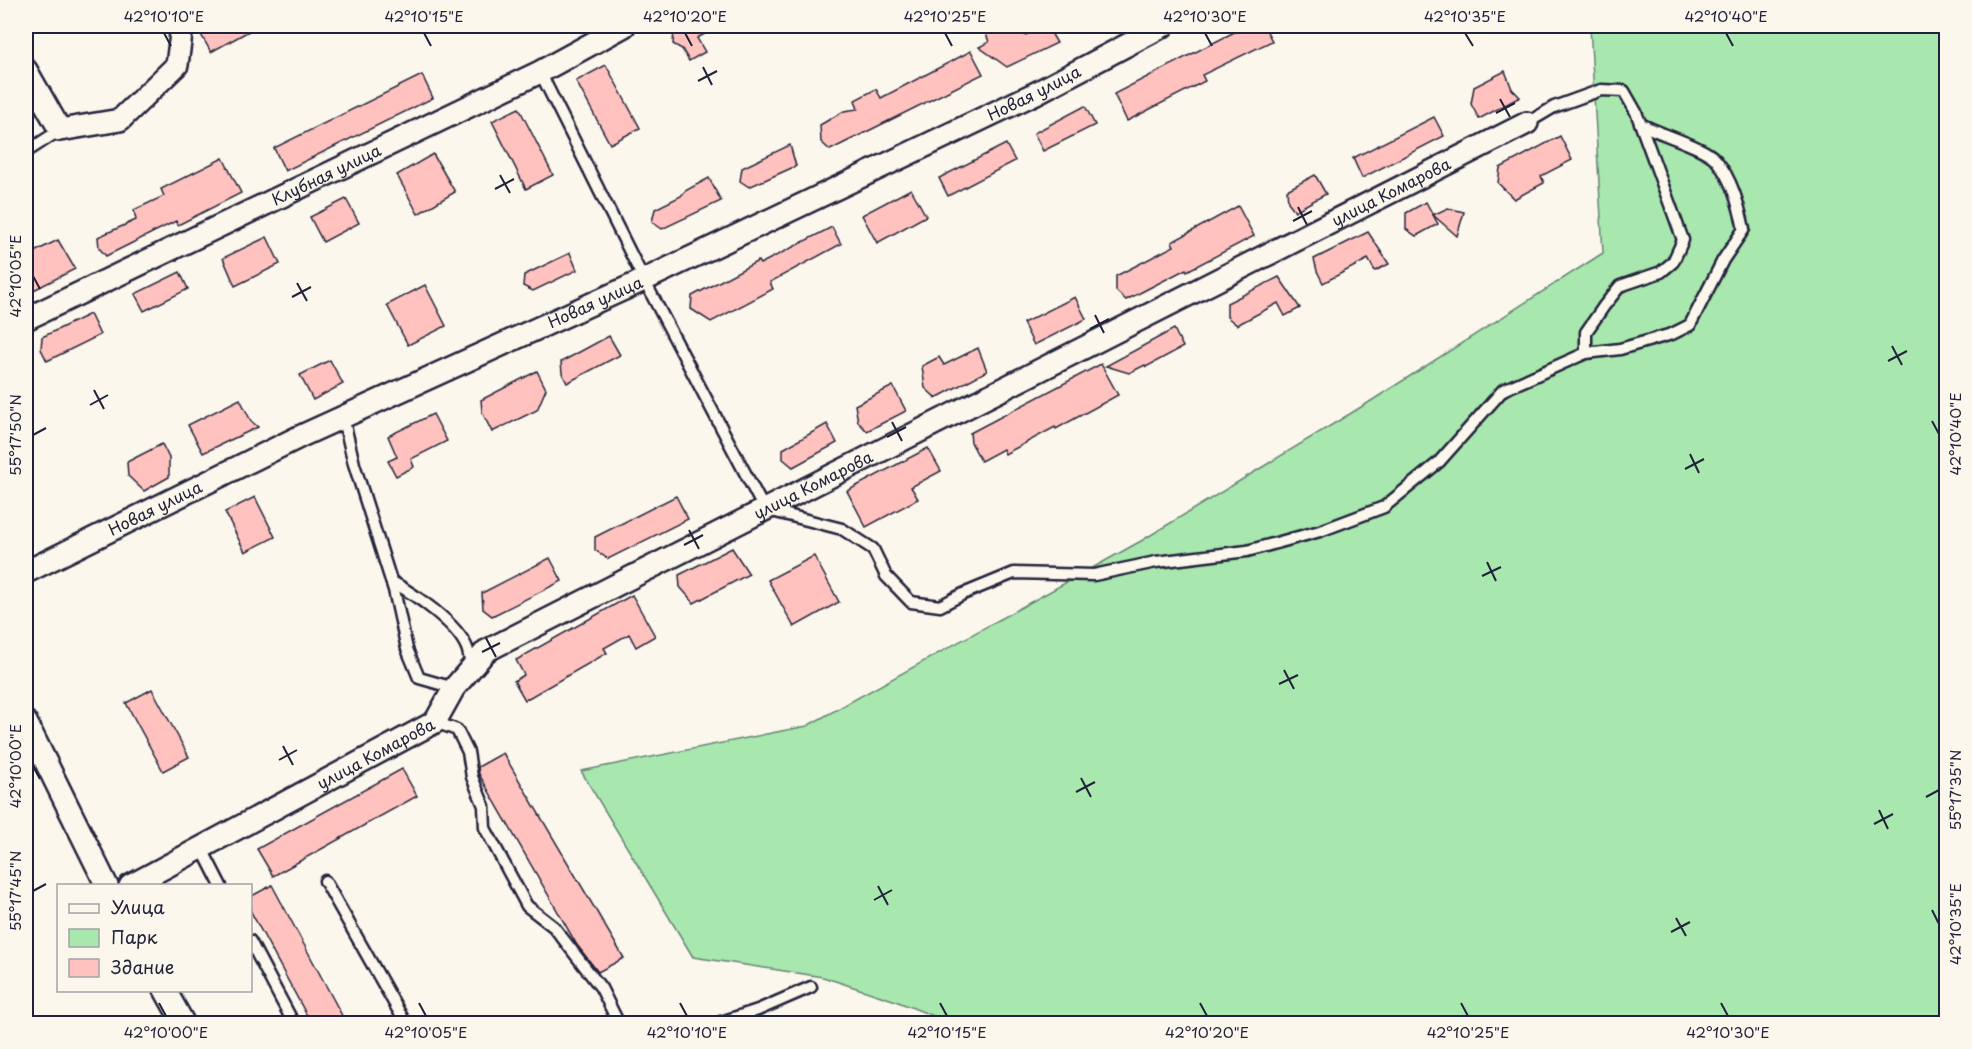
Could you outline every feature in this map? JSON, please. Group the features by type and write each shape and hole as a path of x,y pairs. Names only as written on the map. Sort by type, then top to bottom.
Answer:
{"street":[{"path":"26,70 60,130 120,120 177,65 182,26"},
{"name":"Клубная улица","path":"26,319 540,72 624,26"},
{"name":"Новая улица","path":"26,572 343,417 644,280 1036,93 1163,26"},
{"name":"улица Комарова","path":"132,884 435,722 454,688 486,651 1527,123"},
{"path":"26,722 107,884"},
{"path":"166,992 184,1023"}],"lane":[{"path":"540,72 644,280 764,509 842,529 873,549 886,576 911,602 940,606 1014,573 1094,575 1156,562 1247,551 1320,531 1384,507 1439,462 1503,390 1586,353 1620,349 1672,334 1690,325 1723,260 1744,229 1737,199 1715,159 1688,144 1657,133 1641,124"},
{"path":"1527,123 1554,107 1601,90 1624,91 1641,124 1683,240 1673,262 1661,272 1620,286 1586,332 1586,353"},
{"path":"26,152 60,130"},
{"path":"343,417 354,464 391,581 407,649 419,678 454,688"},
{"path":"391,581 410,592 446,621 467,648 471,667"},
{"path":"435,722 457,730 468,752 472,777 484,806 485,828 527,906 554,927 601,987 619,1023"},
{"path":"201,847 220,884"},
{"path":"325,880 406,1023"},
{"path":"252,945 294,1023"},
{"path":"715,1023 758,1010 811,987"}],"green space":[{"path":"1590,26 1946,26 1946,1023 951,1023 893,1000 823,977 693,957 581,771 807,726 1141,541 1371,401 1603,253"}],"building":[{"path":"196,26 258,26 211,52"},
{"path":"683,26 720,26 697,38 705,52 689,61 682,49 673,44 674,30"},
{"path":"1002,26 1019,26 1025,35 1047,26 1057,43 1007,67 979,47 989,42 986,34"},
{"path":"1246,26 1264,26 1272,41 1202,75 1205,81 1127,121 1114,94"},
{"path":"971,51 983,74 830,150 821,142 820,125 844,111 858,109 855,100 876,89 881,98"},
{"path":"606,65 640,128 610,144 576,81"},
{"path":"1505,71 1512,89 1520,97 1479,119 1471,104 1474,87"},
{"path":"422,75 433,98 285,171 274,148"},
{"path":"1085,106 1095,125 1043,151 1034,133"},
{"path":"519,108 553,175 526,189 492,121"},
{"path":"1434,117 1444,136 1362,178 1353,158"},
{"path":"1560,136 1572,160 1541,176 1544,183 1514,199 1498,183 1500,168"},
{"path":"1006,144 1015,161 948,196 939,178"},
{"path":"790,145 796,166 749,187 740,181 742,168"},
{"path":"433,154 455,192 418,214 397,175"},
{"path":"223,158 241,193 178,225 176,221 106,256 99,248 98,237 136,220 134,210 164,196 161,189"},
{"path":"1315,175 1326,194 1295,211 1288,202 1287,190"},
{"path":"709,178 721,201 662,229 652,222 655,209"},
{"path":"911,189 926,216 877,243 862,215"},
{"path":"346,199 359,223 323,242 310,217"},
{"path":"1426,202 1438,224 1416,236 1406,229 1406,213"},
{"path":"1238,206 1254,236 1126,300 1116,291 1116,276 1174,246 1172,242"},
{"path":"1448,208 1464,212 1457,236 1433,215"},
{"path":"832,227 841,244 770,282 773,289 711,322 691,309 692,296 758,261 760,264"},
{"path":"1368,232 1389,264 1375,271 1368,259 1323,283 1314,259"},
{"path":"267,237 280,264 235,286 223,258"},
{"path":"58,240 75,269 26,294 26,256"},
{"path":"570,253 577,270 533,291 523,286 524,275"},
{"path":"180,272 188,289 144,311 135,294"},
{"path":"1279,277 1300,308 1285,316 1278,303 1237,325 1227,317 1227,303"},
{"path":"425,285 446,326 408,345 387,305"},
{"path":"1075,297 1086,319 1034,345 1023,323"},
{"path":"90,314 100,335 47,361 41,349 42,337"},
{"path":"1174,329 1183,347 1146,367 1145,365 1129,373 1106,366"},
{"path":"609,336 620,355 567,383 562,373 561,362"},
{"path":"978,348 987,371 936,398 925,388 922,366 939,357 944,365"},
{"path":"330,360 343,384 313,400 300,375"},
{"path":"1101,364 1118,395 1005,454 1003,449 981,461 971,442 970,433"},
{"path":"537,371 546,389 537,410 492,432 482,412 481,400"},
{"path":"893,386 906,411 867,431 858,422 855,405"},
{"path":"240,399 251,421 258,427 203,453 188,425"},
{"path":"433,414 447,441 411,459 414,467 396,476 388,461 397,457 388,436"},
{"path":"827,424 837,443 793,467 783,459 783,449"},
{"path":"162,444 169,458 169,477 144,491 128,476 127,462"},
{"path":"928,448 941,471 911,487 918,499 866,527 847,491"},
{"path":"676,496 688,519 608,559 595,550 595,537"},
{"path":"255,497 275,537 245,552 225,512"},
{"path":"732,548 749,574 694,603 680,587 679,575"},
{"path":"814,556 839,602 794,627 768,580"},
{"path":"550,558 562,581 492,616 483,609 482,593"},
{"path":"632,595 655,636 636,647 629,634 604,648 607,653 525,700 514,681 524,675 516,660"},
{"path":"152,689 189,757 163,771 126,703"},
{"path":"503,753 624,958 598,972 577,945 479,774 478,767"},
{"path":"402,769 417,796 273,876 257,849"},
{"path":"272,885 346,1023 311,1023 252,914 252,896"}]}
